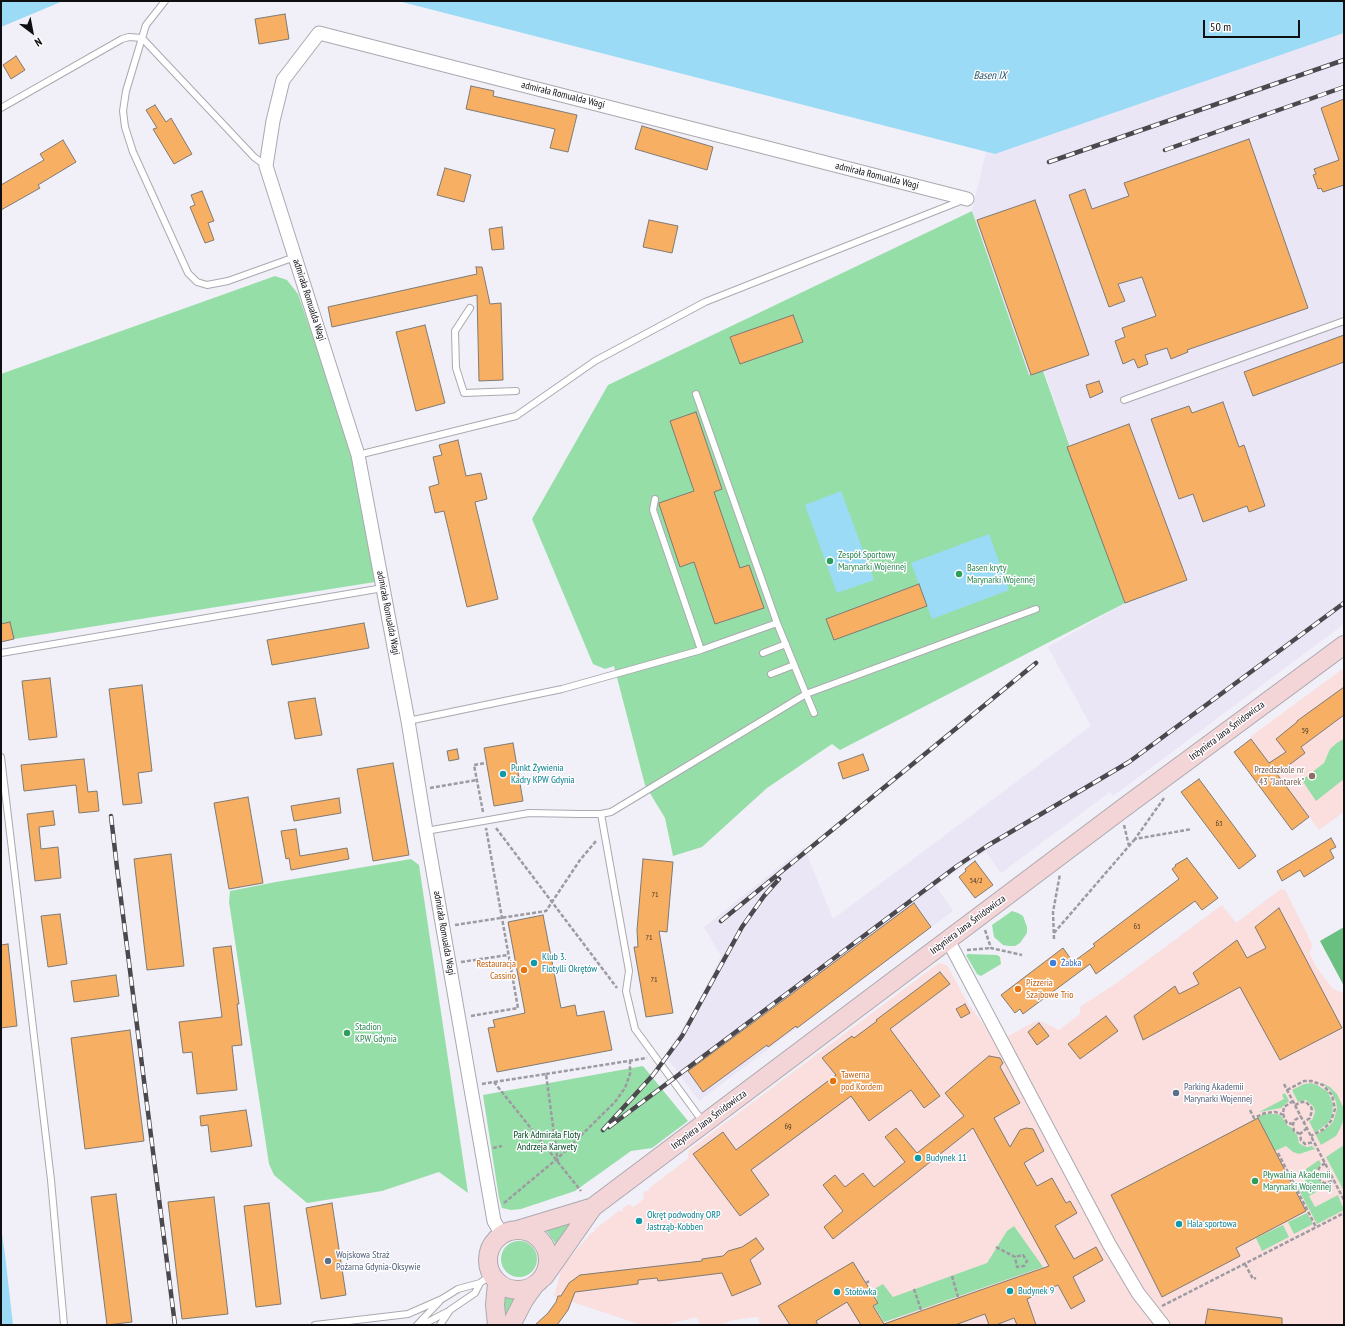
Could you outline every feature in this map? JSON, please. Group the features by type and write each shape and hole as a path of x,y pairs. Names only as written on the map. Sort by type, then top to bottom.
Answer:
{"street":[{"name":"admirała Romualda Wagi","path":"509,1232 494,1221 408,720 358,455 266,166 282,80 319,33 967,199"},
{"name":"Inżyniera Jana Śmidowicza","path":"511,1325 521,1305 593,1207 704,1124 951,946 1122,809 1344,645"},
{"path":"951,946 1109,1244 1138,1293 1151,1312 1163,1325"},
{"name":"Inżyniera Jana Śmidowicza","path":"509,1232 593,1207"},
{"path":"490,1280 512,1290 520,1290 539,1281 547,1269 548,1261 548,1253 540,1238 533,1233 525,1231 509,1232 493,1244 490,1250 488,1262 490,1280 495,1305 497,1325"}],"lane":[{"path":"165,1 146,25 126,91 123,111 125,127 133,152 188,273 197,282 207,285 228,281 295,257"},
{"path":"1,108 122,39 129,36 142,38 254,157 266,166"},
{"path":"358,455 516,416 595,361 705,302 967,199"},
{"path":"470,308 456,331 456,368 464,393 516,391"},
{"path":"1124,400 1344,321"},
{"path":"696,394 777,623 814,713"},
{"path":"655,499 653,510 701,650"},
{"path":"1,653 383,588"},
{"path":"426,831 529,813 601,814 611,812 806,694 1036,609"},
{"path":"408,720 562,689 701,650 777,623"},
{"path":"763,653 786,644"},
{"path":"771,674 794,665"},
{"path":"1,757 51,1180 64,1325"},
{"path":"601,814 629,972 626,991 635,1029 704,1124"},
{"path":"315,1325 408,1314 442,1299 458,1289 490,1280"},
{"path":"422,1325 461,1304 490,1280"},
{"path":"417,1325 442,1299"},
{"path":"440,1325 450,1310"}],"path":[{"path":"459,1018 518,1008 508,955 487,820 474,765 485,763"},
{"path":"419,790 477,780"},
{"path":"1053,933 1135,839 1168,792"},
{"path":"487,820 552,902 620,992"},
{"path":"1123,824 1129,846"},
{"path":"1135,839 1192,829"},
{"path":"443,927 546,911 580,860 604,832"},
{"path":"1054,939 1053,912 1060,876 1059,872"},
{"path":"984,928 991,948"},
{"path":"951,946 991,948 1022,955"},
{"path":"449,964 508,955"},
{"path":"470,1086 656,1057"},
{"path":"492,1209 504,1203 557,1159 616,1102 625,1088 630,1074 630,1061"},
{"path":"546,1074 557,1159"},
{"path":"1288,1090 1304,1081 1311,1081 1323,1085 1332,1095 1335,1109 1331,1121 1324,1129 1311,1136"},
{"path":"494,1082 557,1159 559,1164 581,1191"},
{"path":"1284,1084 1344,1200"},
{"path":"1250,1110 1254,1118 1265,1113 1275,1112 1293,1101"},
{"path":"1295,1105 1306,1102 1311,1107 1312,1110 1310,1118 1304,1122"},
{"path":"1284,1107 1284,1115 1287,1123 1293,1124"},
{"path":"1275,1112 1284,1115"},
{"path":"1301,1116 1295,1120 1293,1124 1294,1130 1300,1134 1303,1143 1309,1144 1314,1142"},
{"path":"1300,1134 1307,1128"},
{"path":"1278,1153 1316,1227"},
{"path":"1325,1164 1319,1168 1318,1178 1327,1183 1334,1180"},
{"path":"1151,1312 1344,1213"},
{"path":"996,1247 1015,1257 1023,1255 1027,1261 1024,1266 1017,1267 1015,1257"},
{"path":"1245,1264 1253,1279 1256,1278"},
{"path":"952,1276 958,1298"},
{"path":"914,1289 921,1310"}],"shaded area":[{"path":"1344,33 1344,624 1113,796 1110,792 1001,873 986,852 972,860 936,886 953,911 699,1101 665,1055 694,1010 721,956 704,927 804,847 833,919 1091,726 1048,647 1125,603 1044,371 1029,376 972,211 986,152 995,154"},
{"name":"Przedszkole nr 43 \"Jantarek\"","path":"1344,668 1344,812 1319,830 1250,737"},
{"path":"1281,889 1285,890 1311,942 1312,947 1309,953 1317,968 1333,989 1344,993 1344,1325 760,1325 758,1317 733,1320 721,1325 700,1325 697,1317 664,1325 642,1325 554,1296 562,1267 592,1232 595,1232 594,1230 620,1210 622,1212 622,1209 629,1204 633,1207 644,1199 643,1193 649,1191 648,1189 689,1158 689,1150 939,963 947,965 967,1002 997,1042 1034,1022 1041,1021 1059,1030 1080,1014 1080,1007 1115,984 1222,905 1236,923"}],"green space":[{"name":"Zespół Sportowy Marynarki Wojennej","path":"972,211 1029,375 1043,371 1125,603 840,750 832,744 767,788 702,847 673,856 665,818 645,785 614,666 605,669 593,664 532,519 608,385"},
{"path":"275,276 287,280 298,294 332,392 357,476 375,582 1,641 1,374"},
{"path":"1344,739 1344,779 1316,801 1302,780 1324,763 1330,749"},
{"name":"Stadion KPW Gdynia","path":"411,859 419,865 468,1193 439,1172 382,1191 307,1203 274,1175 269,1164 229,902 230,891"},
{"path":"1012,911 1023,916 1027,927 1027,933 1020,943 1015,946 1003,945 994,937 992,925"},
{"path":"1344,927 1344,986 1320,941"},
{"path":"966,955 997,955 1000,957 1001,964 981,976 977,974"},
{"name":"Park Admirała Floty Andrzeja Karwety","path":"643,1066 688,1121 652,1148 631,1151 575,1191 521,1209 511,1210 502,1208 499,1198 483,1095"},
{"path":"1311,1083 1328,1092 1333,1104 1332,1117 1328,1123 1315,1133 1309,1121 1312,1120 1314,1115 1315,1111 1313,1106 1306,1100 1298,1102 1292,1090 1304,1084"},
{"path":"1322,1083 1330,1087 1337,1094 1344,1109 1344,1119 1336,1136 1321,1145 1316,1135 1333,1122 1337,1109 1336,1102 1331,1091"},
{"path":"1285,1093 1289,1101 1281,1108 1259,1112 1284,1099 1282,1095"},
{"path":"1264,1114 1277,1114 1281,1116 1288,1126 1291,1127 1297,1134 1299,1143 1307,1147 1312,1146 1315,1149 1299,1154 1293,1152 1286,1146 1275,1151 1258,1117"},
{"path":"1344,1145 1344,1191 1326,1157"},
{"path":"1319,1160 1321,1164 1316,1170 1316,1177 1323,1183 1331,1184 1309,1196 1315,1207 1338,1195 1344,1210 1317,1224 1298,1188 1306,1183 1304,1177 1306,1169"},
{"path":"581,1213 557,1249 555,1243 546,1230"},
{"path":"1307,1213 1313,1224 1294,1234 1288,1222"},
{"path":"1283,1225 1289,1237 1262,1251 1256,1238"},
{"path":"1014,1226 1043,1267 884,1322 874,1306 878,1303 874,1289 883,1284 893,1297 987,1263 1007,1231"},
{"path":"523,1241 532,1246 536,1252 536,1266 532,1272 523,1277 515,1277 506,1272 502,1266 501,1255 506,1246 512,1242"},
{"path":"503,1294 518,1297 505,1321"}],"water":[{"path":"1,1 63,1 1,27"},
{"name":"Basen IX","path":"398,1 1344,1 1344,33 995,154"},
{"path":"841,491 874,580 837,593 805,505"},
{"name":"Basen kryty Marynarki Wojennej","path":"989,534 1009,590 932,619 911,563"},
{"path":"1,1227 5,1255 13,1325 1,1325"}],"building":[{"path":"285,14 289,39 259,44 255,19"},
{"path":"16,56 25,70 11,79 3,65"},
{"path":"471,86 494,91 493,96 577,115 568,152 550,148 555,129 466,109"},
{"path":"1344,99 1344,185 1323,192 1321,188 1318,189 1313,175 1316,174 1314,169 1339,160 1321,108"},
{"path":"155,105 166,122 171,118 192,154 174,164 153,129 157,128 146,110"},
{"path":"642,126 713,147 707,170 635,149"},
{"path":"1249,139 1308,308 1187,350 1188,352 1171,359 1167,348 1145,355 1148,364 1138,368 1134,359 1123,364 1115,341 1125,337 1122,328 1156,316 1142,277 1118,284 1125,301 1109,307 1069,195 1085,189 1092,209 1129,196 1124,183"},
{"path":"63,140 76,162 38,185 40,188 1,210 1,185 44,160 40,154"},
{"path":"445,168 471,175 464,202 437,195"},
{"path":"202,191 214,221 208,223 214,240 205,243 190,207 195,205 191,195"},
{"path":"1035,200 1089,355 1031,375 977,220"},
{"path":"649,220 678,226 672,253 643,247"},
{"path":"502,227 504,249 492,250 489,229"},
{"path":"476,267 482,267 490,304 501,303 503,380 479,381 477,295 332,327 328,307 477,274"},
{"path":"793,315 803,342 740,364 730,337"},
{"path":"425,325 445,403 416,411 396,332"},
{"path":"1344,335 1344,362 1253,396 1244,372"},
{"path":"1099,381 1103,392 1090,398 1086,385"},
{"path":"1223,402 1239,447 1244,445 1265,506 1249,512 1247,506 1203,522 1193,494 1179,499 1151,419 1189,406 1192,413"},
{"path":"696,412 722,489 714,492 740,568 749,565 764,608 715,624 694,562 680,567 659,504 694,491 670,421"},
{"path":"1129,424 1187,580 1125,603 1067,447"},
{"path":"458,440 466,476 481,473 487,499 475,502 498,599 467,607 444,511 435,513 429,487 439,484 433,457 442,455 439,445"},
{"path":"919,584 927,606 834,640 826,619"},
{"path":"10,622 14,639 1,642 1,624"},
{"path":"364,623 369,648 272,665 267,640"},
{"path":"50,678 57,737 29,740 22,681"},
{"path":"142,685 152,771 138,773 142,803 123,805 109,689"},
{"path":"1344,687 1344,715 1301,747 1305,753 1277,774 1309,817 1292,830 1234,752 1251,739 1269,763 1286,752 1276,739 1297,721"},
{"path":"315,698 322,735 295,739 288,702"},
{"name":"Punkt Żywienia Kadry KPW Gdynia","path":"513,743 523,801 494,806 484,748"},
{"path":"457,749 459,759 449,761 447,751"},
{"path":"863,754 869,770 843,779 838,763"},
{"path":"84,759 88,792 97,791 99,811 79,813 76,785 24,791 21,765"},
{"path":"393,763 409,855 373,861 357,769"},
{"path":"1199,779 1256,856 1239,869 1181,792"},
{"path":"248,797 263,883 229,889 214,803"},
{"path":"339,798 341,813 294,821 291,806"},
{"path":"53,811 55,825 39,827 41,849 58,847 61,878 35,881 27,814"},
{"path":"296,829 300,856 347,848 349,859 291,870 289,858 286,859 281,831"},
{"path":"1331,838 1336,847 1330,850 1334,858 1304,877 1300,870 1282,881 1277,871"},
{"path":"171,854 184,966 147,970 134,859"},
{"path":"1187,858 1218,898 1202,910 1195,901 1096,974 1090,964 1023,1014 1020,1009 1015,1013 1001,995 1063,948 1073,962 1095,946 1093,944 1179,879 1172,869 1176,866 1175,865"},
{"path":"643,859 673,862 667,932 659,931 673,1013 646,1017 634,947 638,947 637,930"},
{"path":"975,861 993,885 975,898 959,877 966,871 965,869"},
{"path":"914,903 931,927 797,1028 796,1026 768,1047 767,1045 703,1092 688,1071"},
{"path":"1279,908 1342,1028 1280,1060 1240,987 1143,1040 1134,1016 1175,986 1179,994 1199,984 1193,973 1237,940 1247,958 1266,948 1255,927"},
{"path":"60,914 67,964 48,967 41,916"},
{"name":"Klub 3. Flotylli Okrętów","path":"543,915 561,1008 575,1005 577,1016 604,1011 612,1050 497,1072 488,1028 495,1027 493,1020 525,1013 508,922"},
{"path":"8,944 17,1026 1,1028 1,945"},
{"path":"231,946 239,1004 237,1004 242,1045 232,1046 237,1090 197,1094 192,1052 183,1053 179,1022 222,1017 213,948"},
{"path":"940,972 950,984 890,1029 940,1096 924,1108 911,1090 869,1121 851,1096 751,1170 769,1195 740,1216 693,1154 723,1132 736,1150 836,1075 822,1058 852,1036 854,1038"},
{"path":"116,975 119,996 74,1002 71,981"},
{"path":"965,1004 970,1013 961,1018 956,1009"},
{"path":"1106,1016 1118,1031 1080,1059 1068,1044"},
{"path":"1039,1023 1049,1036 1037,1045 1028,1032"},
{"path":"130,1030 144,1141 85,1149 71,1038"},
{"path":"989,1056 1000,1058 1003,1063 1000,1067 1020,1103 994,1118 1010,1147 1020,1130 1026,1128 1033,1129 1044,1151 1024,1163 1037,1186 1052,1178 1066,1203 1070,1201 1077,1213 1055,1226 1074,1259 1096,1247 1103,1260 1073,1277 1085,1301 1071,1309 1058,1285 1027,1299 1036,1325 1017,1325 1014,1318 996,1325 989,1325 985,1314 955,1325 861,1325 847,1302 816,1321 818,1325 790,1325 778,1306 853,1262 878,1303 873,1306 884,1324 1049,1266 973,1128 833,1239 824,1227 843,1211 823,1185 835,1175 845,1187 863,1173 874,1187 905,1162 885,1137 896,1128 917,1153 964,1116 945,1093"},
{"path":"246,1110 252,1146 211,1152 208,1125 201,1126 200,1116"},
{"name":"Hala sportowa","path":"1258,1118 1306,1211 1236,1248 1240,1256 1162,1297 1111,1195"},
{"path":"116,1194 132,1322 107,1325 91,1197"},
{"path":"214,1197 228,1314 182,1319 168,1202"},
{"path":"269,1203 281,1304 256,1307 244,1206"},
{"name":"Wojskowa Straż Pożarna Gdynia-Oksywie","path":"332,1203 346,1295 321,1299 306,1208"},
{"path":"756,1238 764,1249 750,1260 761,1284 732,1296 722,1273 658,1281 657,1278 638,1280 638,1284 575,1292 568,1310 557,1325 535,1325 548,1313 556,1302 558,1296 561,1296 569,1283 580,1275 702,1261 702,1259 723,1256 728,1251 742,1247"},
{"path":"1208,1309 1282,1318 1282,1325 1205,1325"}],"railway":[{"path":"1049,162 1344,60"},
{"path":"1165,150 1344,87"},
{"path":"609,1127 957,866 987,846 1129,762 1344,603"},
{"path":"721,921 1036,663"},
{"path":"111,816 175,1325"},
{"path":"603,1130 653,1075 682,1036 742,927 764,896 779,879"}],"place":[{"name":"Zespół Sportowy Marynarki Wojennej","path":"830,561"},
{"name":"Basen kryty Marynarki Wojennej","path":"959,574"},
{"name":"Punkt Żywienia Kadry KPW Gdynia","path":"503,774"},
{"name":"Przedszkole nr 43 \"Jantarek\"","path":"1312,776"},
{"name":"Klub 3. Flotylli Okrętów","path":"534,963"},
{"name":"Żabka","path":"1053,963"},
{"name":"Restauracja Cassino","path":"524,970"},
{"name":"Pizzeria Szajbowe Trio","path":"1018,989"},
{"name":"Stadion KPW Gdynia","path":"347,1033"},
{"name":"Tawerna pod Kordem","path":"833,1081"},
{"name":"Parking Akademii Marynarki Wojennej","path":"1176,1093"},
{"name":"Budynek 11","path":"918,1158"},
{"name":"Pływalnia Akademii Marynarki Wojennej","path":"1255,1181"},
{"name":"Okręt podwodny ORP Jastrząb-Kobben","path":"639,1221"},
{"name":"Hala sportowa","path":"1179,1224"},
{"name":"Wojskowa Straż Pożarna Gdynia-Oksywie","path":"328,1261"},
{"name":"Budynek 9","path":"1010,1291"},
{"name":"Stołówka","path":"837,1292"}]}
